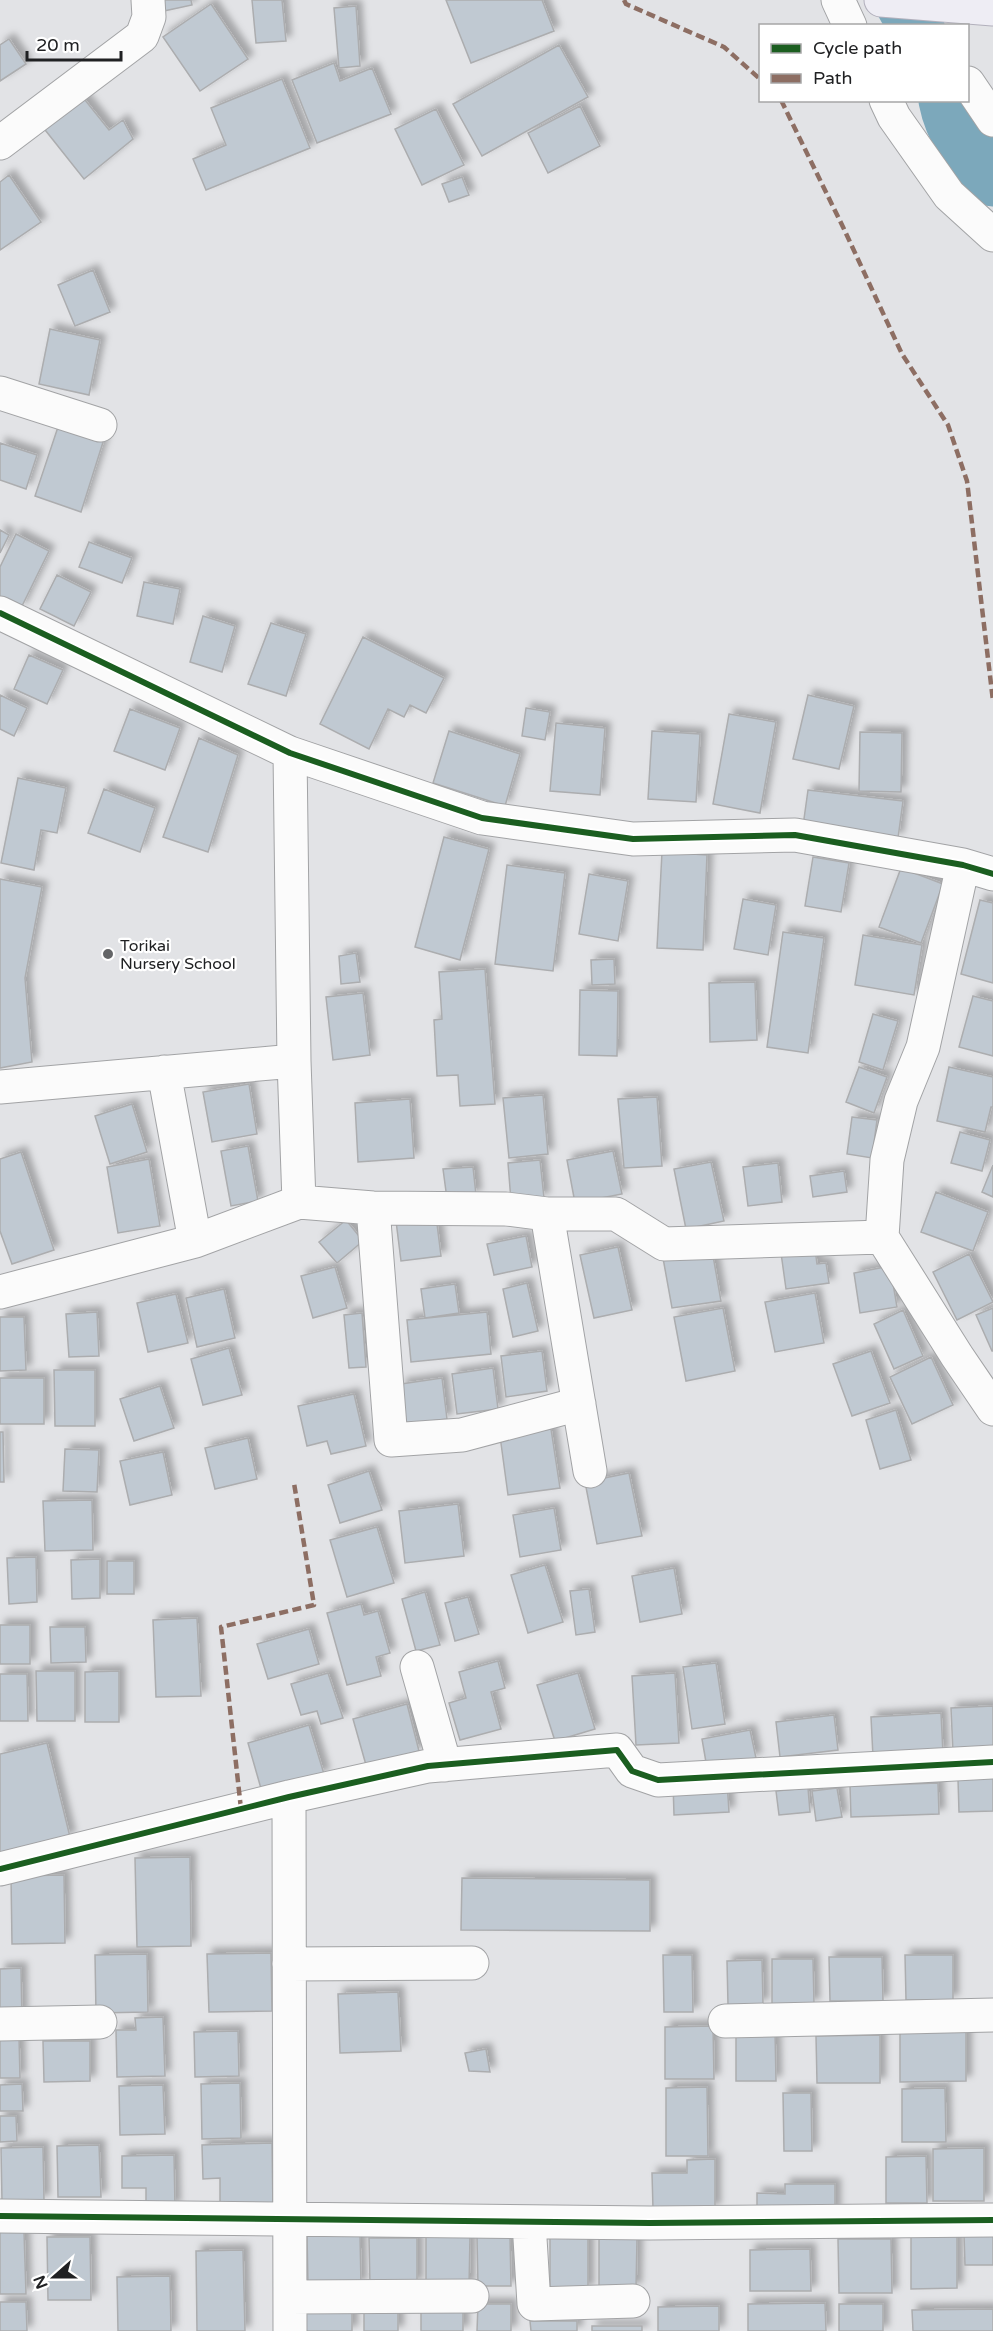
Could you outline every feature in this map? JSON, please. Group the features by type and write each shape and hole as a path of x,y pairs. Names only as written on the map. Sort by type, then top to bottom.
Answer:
{"main road":[{"path":"881,0 926,10 993,9"}],"street":[{"path":"0,143 142,36 149,17 148,0"},
{"path":"838,0 849,24"},
{"path":"969,85 976,99 993,120"},
{"path":"887,102 894,117 949,195 993,235"},
{"path":"0,393 100,425"},
{"path":"0,613 290,753 482,818 633,839 795,835 978,869 923,1047 901,1101 887,1160 882,1237 993,1409"},
{"path":"290,753 294,1061 299,1202"},
{"path":"0,1087 294,1061"},
{"path":"164,1072 195,1241"},
{"path":"0,1292 195,1241 299,1202 373,1208 506,1209 547,1214 616,1214 664,1244 882,1237"},
{"path":"373,1208 391,1440 462,1435 579,1404"},
{"path":"547,1214 590,1471"},
{"path":"417,1666 445,1765"},
{"path":"0,1869 289,1797 429,1766 617,1750 632,1771 658,1780 993,1762"},
{"path":"289,1797 290,2331"},
{"path":"289,1964 472,1964"},
{"path":"725,2021 993,2015"},
{"path":"0,2024 100,2022"},
{"path":"0,2216 529,2222 993,2220"},
{"path":"529,2222 534,2304 633,2301"},
{"path":"290,2297 472,2296"}],"building":[{"path":"156,0 191,0 192,5 159,12"},
{"path":"252,0 282,0 286,41 256,43"},
{"path":"446,0 542,0 554,31 471,63"},
{"path":"211,4 248,59 200,91 163,37"},
{"path":"356,6 360,66 339,68 334,8"},
{"path":"9,39 26,64 0,81 0,45"},
{"path":"559,45 588,97 482,156 453,104"},
{"path":"334,63 340,81 372,68 391,114 317,143 292,80"},
{"path":"282,79 310,148 206,190 193,159 226,145 211,108"},
{"path":"81,95 109,130 123,120 133,139 84,179 42,126"},
{"path":"580,106 600,146 548,173 528,133"},
{"path":"436,109 464,165 422,185 395,129"},
{"path":"9,175 41,222 0,250 0,182"},
{"path":"462,177 469,195 449,202 442,184"},
{"path":"93,270 110,312 75,326 58,285"},
{"path":"50,329 100,340 89,395 39,384"},
{"path":"59,424 104,439 81,512 35,496"},
{"path":"0,443 37,455 26,489 0,480"},
{"path":"0,530 9,535 0,553"},
{"path":"16,534 49,551 21,608 0,597 0,567"},
{"path":"89,542 132,558 122,583 79,567"},
{"path":"57,575 91,592 74,626 40,609"},
{"path":"144,582 180,589 173,624 137,616"},
{"path":"203,616 235,626 222,672 190,662"},
{"path":"271,623 306,634 286,696 248,684"},
{"path":"363,637 444,678 426,713 410,705 404,717 388,709 369,749 320,724"},
{"path":"29,655 63,670 47,704 14,689"},
{"path":"0,695 27,708 14,736 0,729"},
{"path":"808,695 854,706 839,769 793,759"},
{"path":"526,708 550,712 545,740 522,736"},
{"path":"130,709 180,728 165,770 114,751"},
{"path":"729,714 776,722 760,813 713,804"},
{"path":"556,723 605,728 600,795 550,791"},
{"path":"449,731 520,754 505,806 433,783"},
{"path":"652,731 700,734 696,802 648,799"},
{"path":"860,732 902,733 901,792 859,791"},
{"path":"199,738 238,755 208,852 163,837"},
{"path":"18,778 66,788 57,833 41,830 34,870 1,863"},
{"path":"104,789 155,808 140,852 88,833"},
{"path":"808,790 903,801 898,838 803,826"},
{"path":"444,837 489,849 460,960 415,947"},
{"path":"662,852 707,855 703,950 657,948"},
{"path":"813,857 849,863 841,912 805,906"},
{"path":"507,865 565,873 553,971 495,964"},
{"path":"901,868 943,884 921,943 879,927"},
{"path":"589,874 628,881 618,941 579,934"},
{"path":"0,879 42,887 25,978 32,1062 0,1068"},
{"path":"743,899 776,905 768,955 734,949"},
{"path":"980,900 993,903 993,983 961,974"},
{"path":"783,932 824,938 808,1053 767,1047"},
{"path":"863,935 922,945 914,995 855,985"},
{"path":"356,953 360,982 341,984 339,956"},
{"path":"614,959 615,984 592,985 591,960"},
{"path":"485,969 495,1104 460,1106 458,1075 437,1076 434,1020 442,1019 439,972"},
{"path":"755,982 757,1040 710,1042 709,983"},
{"path":"580,990 618,991 617,1056 579,1055"},
{"path":"363,993 370,1055 333,1060 326,997"},
{"path":"973,996 993,1001 993,1056 959,1047"},
{"path":"873,1014 898,1021 883,1070 859,1062"},
{"path":"859,1067 887,1077 874,1113 846,1102"},
{"path":"949,1067 993,1077 993,1107 991,1107 985,1132 937,1121"},
{"path":"249,1084 257,1134 212,1142 203,1092"},
{"path":"543,1095 548,1154 509,1158 503,1098"},
{"path":"657,1097 662,1166 624,1168 618,1099"},
{"path":"410,1099 414,1158 358,1162 355,1103"},
{"path":"132,1104 147,1152 110,1164 95,1116"},
{"path":"852,1117 877,1120 872,1158 847,1154"},
{"path":"960,1132 990,1140 982,1171 951,1163"},
{"path":"248,1146 258,1201 231,1206 221,1151"},
{"path":"613,1151 622,1194 575,1203 567,1160"},
{"path":"21,1152 54,1250 12,1264 0,1231 0,1159"},
{"path":"149,1159 160,1226 118,1233 107,1167"},
{"path":"540,1160 544,1198 511,1201 508,1163"},
{"path":"711,1162 724,1221 686,1229 674,1169"},
{"path":"778,1163 782,1202 748,1206 743,1167"},
{"path":"993,1165 993,1197 982,1192"},
{"path":"473,1167 476,1195 447,1199 443,1169"},
{"path":"844,1171 847,1192 813,1197 810,1176"},
{"path":"936,1192 988,1212 973,1251 921,1232"},
{"path":"436,1216 441,1256 401,1261 396,1221"},
{"path":"346,1220 363,1241 337,1263 319,1242"},
{"path":"526,1236 532,1267 494,1275 487,1244"},
{"path":"618,1247 632,1310 594,1318 580,1255"},
{"path":"815,1249 817,1264 826,1263 829,1283 786,1289 781,1253"},
{"path":"712,1250 721,1301 672,1308 663,1258"},
{"path":"969,1254 993,1302 957,1320 933,1272"},
{"path":"890,1266 897,1307 860,1313 854,1273"},
{"path":"335,1267 347,1308 313,1318 301,1276"},
{"path":"527,1283 538,1331 513,1337 503,1289"},
{"path":"455,1284 459,1313 425,1318 421,1289"},
{"path":"224,1289 235,1338 197,1347 186,1298"},
{"path":"815,1293 824,1343 775,1352 765,1302"},
{"path":"176,1294 188,1343 148,1352 137,1303"},
{"path":"723,1308 735,1371 686,1381 674,1317"},
{"path":"993,1308 993,1351 992,1351 976,1315"},
{"path":"903,1310 923,1356 894,1369 874,1324"},
{"path":"97,1312 99,1356 69,1357 66,1314"},
{"path":"487,1312 491,1354 411,1362 407,1320"},
{"path":"362,1313 366,1367 349,1368 344,1315"},
{"path":"0,1317 24,1317 26,1370 0,1371"},
{"path":"229,1348 242,1395 203,1405 191,1359"},
{"path":"542,1351 547,1391 506,1397 501,1356"},
{"path":"871,1351 890,1403 852,1416 833,1364"},
{"path":"931,1357 953,1405 912,1424 890,1377"},
{"path":"493,1368 498,1409 457,1414 452,1374"},
{"path":"54,1370 95,1370 95,1426 55,1426"},
{"path":"0,1378 44,1378 44,1424 0,1424"},
{"path":"442,1378 447,1419 406,1424 401,1384"},
{"path":"160,1386 174,1428 134,1441 120,1399"},
{"path":"354,1394 366,1446 331,1454 327,1441 307,1446 298,1406"},
{"path":"896,1410 911,1460 880,1469 866,1420"},
{"path":"551,1429 560,1488 508,1495 500,1436"},
{"path":"0,1432 3,1432 4,1482 0,1482"},
{"path":"248,1438 257,1479 215,1489 205,1448"},
{"path":"65,1449 99,1450 97,1492 63,1491"},
{"path":"163,1452 172,1495 130,1505 120,1461"},
{"path":"369,1471 382,1510 340,1523 328,1485"},
{"path":"629,1473 642,1536 597,1544 585,1482"},
{"path":"92,1500 93,1550 45,1551 43,1501"},
{"path":"458,1504 464,1556 405,1563 399,1511"},
{"path":"554,1508 561,1550 520,1557 513,1515"},
{"path":"377,1527 394,1583 347,1597 330,1540"},
{"path":"36,1557 37,1602 9,1604 7,1558"},
{"path":"100,1559 100,1598 72,1599 71,1560"},
{"path":"107,1561 134,1561 134,1594 107,1594"},
{"path":"545,1565 563,1622 528,1633 511,1575"},
{"path":"674,1568 682,1614 640,1622 632,1576"},
{"path":"589,1589 595,1632 576,1635 570,1591"},
{"path":"425,1592 440,1645 416,1651 402,1599"},
{"path":"468,1597 479,1634 455,1641 445,1603"},
{"path":"361,1604 364,1615 378,1611 390,1653 376,1657 381,1676 347,1685 327,1613"},
{"path":"197,1618 201,1696 156,1697 153,1620"},
{"path":"0,1625 30,1625 30,1664 0,1664"},
{"path":"50,1627 85,1627 86,1662 51,1663"},
{"path":"309,1629 319,1664 268,1679 257,1644"},
{"path":"498,1661 505,1688 491,1692 501,1729 460,1740 449,1703 466,1698 459,1672"},
{"path":"716,1663 725,1724 692,1729 683,1667"},
{"path":"36,1671 75,1671 75,1721 37,1721"},
{"path":"119,1671 119,1722 85,1722 85,1672"},
{"path":"328,1673 343,1718 321,1724 317,1711 301,1715 291,1684"},
{"path":"578,1673 595,1729 555,1741 537,1685"},
{"path":"675,1673 679,1743 636,1745 632,1676"},
{"path":"0,1674 27,1674 28,1721 0,1721"},
{"path":"407,1704 419,1751 366,1765 353,1719"},
{"path":"993,1706 993,1751 953,1753 951,1708"},
{"path":"941,1713 943,1754 873,1757 871,1717"},
{"path":"834,1715 838,1750 780,1757 776,1722"},
{"path":"309,1725 324,1774 262,1792 248,1743"},
{"path":"750,1730 756,1758 707,1768 702,1739"},
{"path":"47,1743 70,1837 0,1854 0,1754"},
{"path":"993,1778 993,1811 959,1812 958,1779"},
{"path":"727,1781 729,1812 674,1815 673,1783"},
{"path":"938,1783 939,1814 851,1817 850,1786"},
{"path":"808,1788 810,1812 779,1815 776,1791"},
{"path":"837,1788 842,1817 816,1821 812,1791"},
{"path":"190,1857 191,1946 137,1947 135,1858"},
{"path":"64,1875 65,1943 12,1944 11,1876"},
{"path":"462,1878 650,1880 650,1931 461,1930"},
{"path":"271,1953 272,2011 209,2012 207,1954"},
{"path":"147,1954 148,2012 96,2013 95,1955"},
{"path":"663,1955 692,1955 693,2012 664,2012"},
{"path":"905,1955 953,1955 953,2000 906,2000"},
{"path":"829,1957 882,1957 883,2001 830,2001"},
{"path":"772,1959 813,1959 814,2004 772,2004"},
{"path":"762,1960 763,2004 728,2005 727,1961"},
{"path":"21,1968 22,2021 0,2021 0,1969"},
{"path":"398,1992 401,2051 340,2053 338,1994"},
{"path":"163,2017 165,2076 117,2077 116,2030 136,2030 135,2018"},
{"path":"713,2026 714,2079 665,2079 665,2027"},
{"path":"238,2031 239,2076 195,2077 194,2032"},
{"path":"775,2031 776,2081 736,2081 736,2032"},
{"path":"966,2031 966,2081 900,2082 900,2032"},
{"path":"880,2035 880,2083 817,2083 816,2036"},
{"path":"19,2037 20,2078 0,2078 0,2038"},
{"path":"43,2041 90,2041 90,2081 44,2082"},
{"path":"486,2049 490,2072 469,2071 465,2053"},
{"path":"240,2083 241,2138 202,2139 201,2084"},
{"path":"22,2084 23,2111 0,2111 0,2085"},
{"path":"163,2085 165,2134 120,2135 119,2086"},
{"path":"707,2087 708,2156 666,2156 666,2088"},
{"path":"945,2088 946,2142 902,2142 902,2089"},
{"path":"783,2093 811,2093 812,2151 784,2151"},
{"path":"0,2116 16,2116 17,2141 0,2142"},
{"path":"272,2143 273,2210 220,2212 220,2178 203,2179 202,2145"},
{"path":"99,2145 101,2197 58,2197 57,2146"},
{"path":"43,2147 44,2200 2,2201 1,2148"},
{"path":"984,2148 984,2201 933,2201 933,2149"},
{"path":"174,2155 175,2207 146,2207 146,2188 122,2188 122,2156"},
{"path":"926,2156 927,2203 886,2203 886,2157"},
{"path":"715,2159 715,2209 653,2209 652,2173 687,2173 687,2160"},
{"path":"785,2184 835,2184 835,2214 757,2214 757,2193 785,2194"},
{"path":"0,2232 24,2232 26,2294 0,2294"},
{"path":"957,2232 957,2288 911,2289 911,2233"},
{"path":"964,2234 993,2234 993,2265 965,2265"},
{"path":"360,2235 361,2285 308,2285 307,2236"},
{"path":"47,2237 90,2237 91,2300 48,2300"},
{"path":"426,2237 470,2237 469,2286 426,2286"},
{"path":"477,2237 510,2237 511,2286 478,2286"},
{"path":"550,2237 588,2237 588,2290 550,2290"},
{"path":"369,2238 417,2238 417,2284 370,2285"},
{"path":"599,2238 637,2239 636,2288 599,2288"},
{"path":"838,2239 891,2239 892,2293 839,2293"},
{"path":"810,2249 811,2291 750,2291 750,2250"},
{"path":"243,2250 245,2331 197,2331 196,2251"},
{"path":"170,2276 171,2331 118,2331 117,2277"},
{"path":"0,2302 26,2302 27,2331 0,2331"},
{"path":"825,2303 826,2331 748,2331 748,2304"},
{"path":"478,2304 511,2304 511,2331 477,2331"},
{"path":"839,2304 883,2304 883,2331 839,2331"},
{"path":"421,2305 463,2305 463,2331 421,2331"},
{"path":"719,2306 719,2331 658,2331 658,2307"},
{"path":"306,2308 352,2309 352,2331 306,2331"},
{"path":"364,2308 398,2309 398,2331 364,2331"},
{"path":"993,2309 993,2331 913,2331 912,2310"},
{"path":"530,2321 577,2321 577,2331 531,2331"},
{"path":"592,2326 642,2326 642,2331 592,2331"}],"waterway":[{"path":"902,0 915,24"},
{"path":"948,102 964,142 993,178"}],"marked path":[{"path":"624,0 626,4 724,47 759,78"},
{"path":"782,102 902,354 948,425 967,481 993,701"},
{"path":"241,1809 221,1627 314,1605 294,1483"}],"cycle path":[{"path":"0,613 290,753 482,818 633,839 795,835 963,865 993,874"},
{"path":"0,1869 289,1797 428,1766 617,1750 632,1771 658,1780 993,1762"},
{"path":"0,2216 650,2223 993,2220"}],"place":[{"name":"Torikai Nursery School","path":"108,954"}]}
